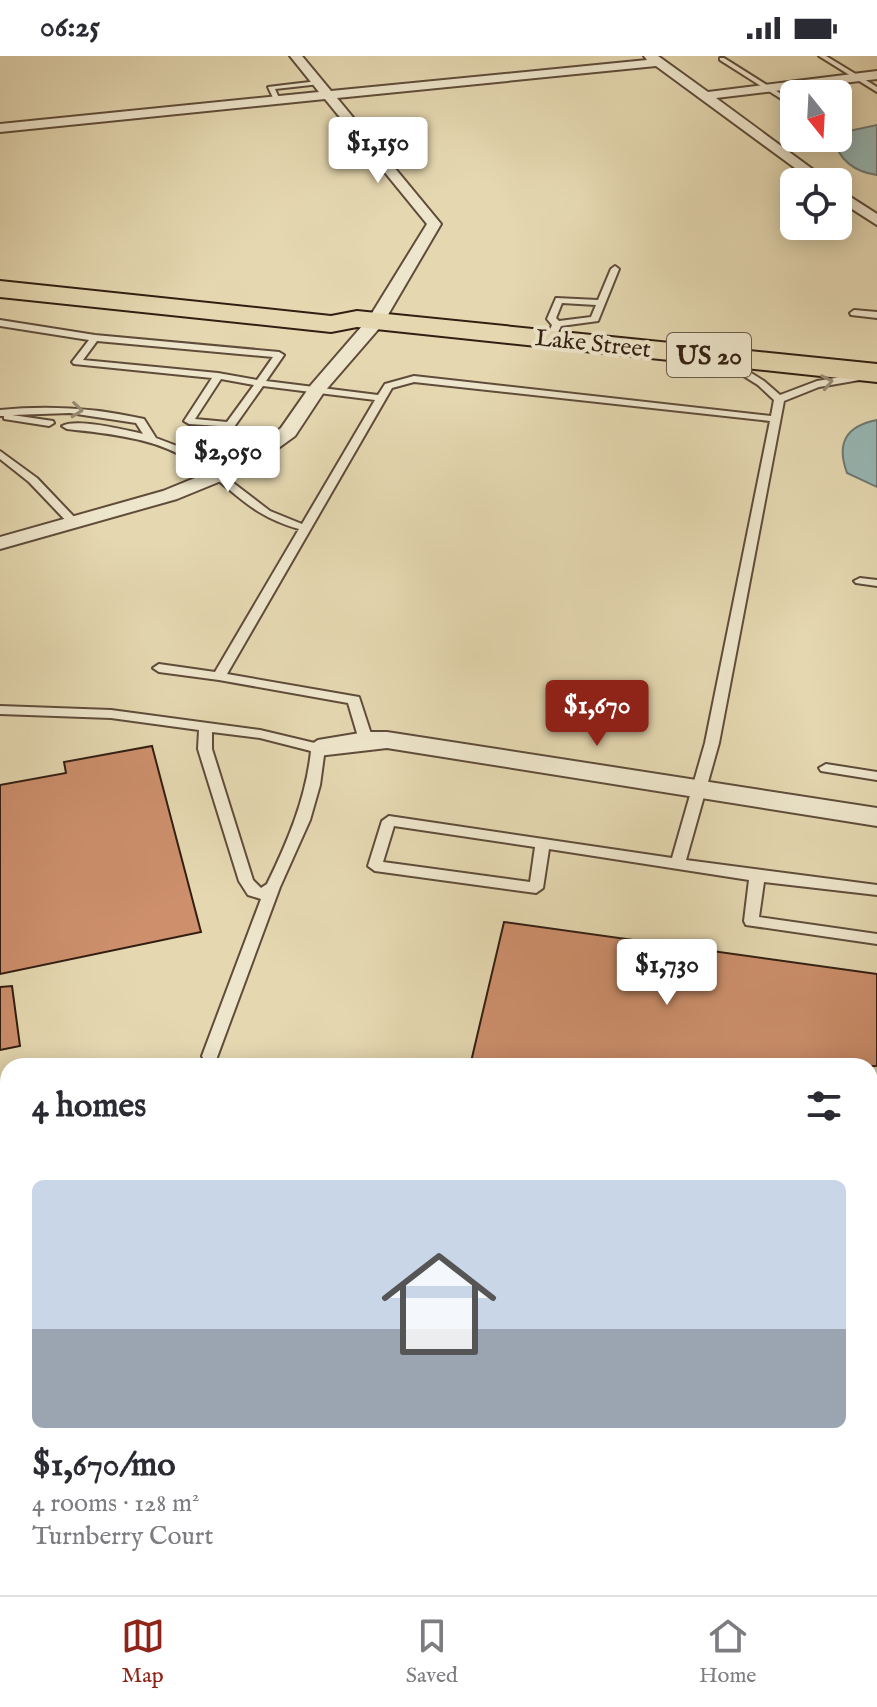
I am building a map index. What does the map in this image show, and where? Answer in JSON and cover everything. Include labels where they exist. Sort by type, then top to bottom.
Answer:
[{"type":"main road","name":"Lake Street","points":[[0,274],[346,309],[367,320]]},
{"type":"main road","name":"Lake Street","points":[[0,289],[331,324],[367,320],[554,331],[718,356],[877,373]]},
{"type":"street","points":[[0,543],[170,495],[241,466],[288,432],[434,229],[434,224],[296,56]]},
{"type":"street","points":[[0,128],[277,100],[323,89],[655,59],[804,168]]},
{"type":"street","points":[[706,96],[877,75]]},
{"type":"street","points":[[854,204],[877,202]]},
{"type":"street","points":[[854,204],[877,221]]},
{"type":"street","points":[[318,748],[366,740],[877,817]]},
{"type":"lane","points":[[822,56],[877,90]]},
{"type":"lane","points":[[722,59],[780,96]]},
{"type":"lane","points":[[601,303],[559,300],[551,319],[554,331],[595,319],[615,269]]},
{"type":"lane","points":[[854,313],[877,315]]},
{"type":"lane","points":[[0,323],[120,344],[180,350],[202,362],[218,376],[381,398]]},
{"type":"lane","points":[[95,338],[77,362],[164,368],[279,355],[230,425],[189,421],[218,376]]},
{"type":"lane","points":[[718,356],[761,383],[779,399]]},
{"type":"lane","points":[[779,399],[817,384],[877,373]]},
{"type":"lane","points":[[219,676],[388,386],[414,379],[775,419]]},
{"type":"lane","points":[[678,864],[712,743],[779,399]]},
{"type":"lane","points":[[0,414],[49,407],[86,410],[140,421],[153,440]]},
{"type":"lane","points":[[0,414],[49,423]]},
{"type":"lane","points":[[67,426],[131,432],[183,452],[262,514],[306,528]]},
{"type":"lane","points":[[0,454],[33,480],[74,523]]},
{"type":"lane","points":[[860,581],[877,583]]},
{"type":"lane","points":[[159,668],[354,700],[366,740]]},
{"type":"lane","points":[[0,710],[111,714],[260,734],[318,748],[316,781],[305,817],[273,887],[210,1056]]},
{"type":"lane","points":[[206,727],[205,749],[246,881],[253,891],[263,894],[273,887]]},
{"type":"lane","points":[[826,768],[877,776]]},
{"type":"lane","points":[[543,844],[536,888],[375,866],[389,821],[678,864],[757,876],[877,890]]},
{"type":"lane","points":[[757,876],[751,921],[877,939]]},
{"type":"water","points":[[877,125],[877,175],[849,164],[839,153],[852,152],[852,130]]},
{"type":"water","points":[[877,420],[877,487],[847,473],[843,445],[851,431]]},
{"type":"building","points":[[152,746],[201,932],[0,974],[0,785],[66,773],[64,762]]},
{"type":"building","points":[[504,922],[877,974],[877,1058],[472,1058]]},
{"type":"building","points":[[12,986],[20,1046],[0,1050],[0,987]]}]
